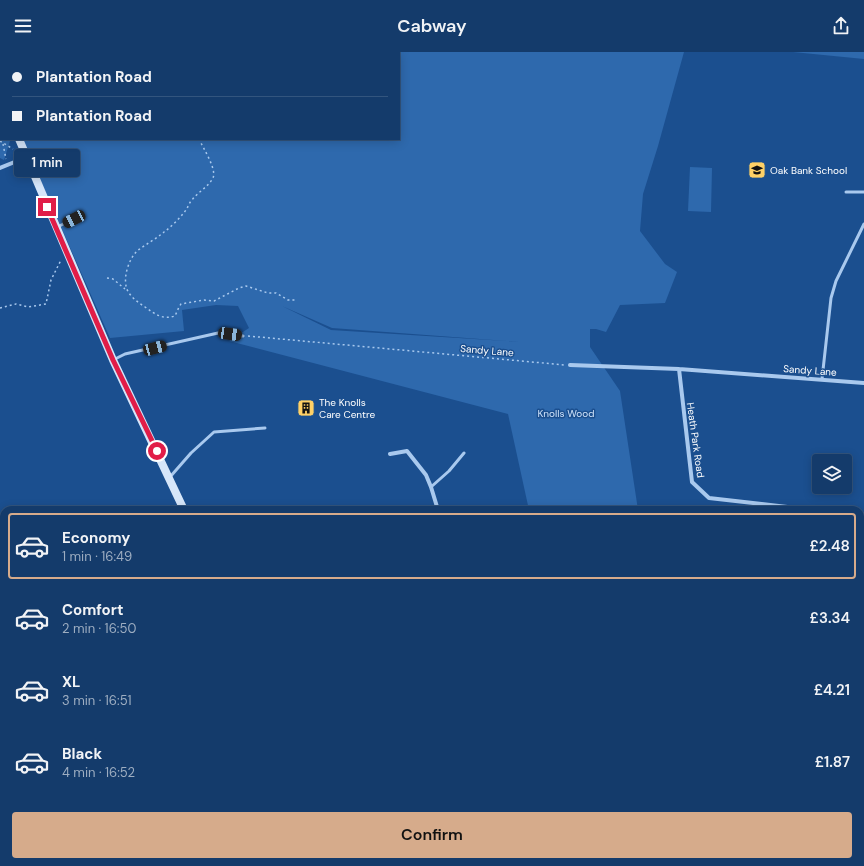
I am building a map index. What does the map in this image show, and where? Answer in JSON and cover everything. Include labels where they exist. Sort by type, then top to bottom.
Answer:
[{"type":"street","points":[[19,140],[113,360],[182,506]]},
{"type":"street","points":[[0,168],[27,157]]},
{"type":"street","name":"Sandy Lane","points":[[570,366],[679,368],[864,382]]},
{"type":"street","name":"Heath Park Road","points":[[679,368],[692,482],[709,498],[761,506]]},
{"type":"street","points":[[390,454],[407,451],[426,475],[437,506]]},
{"type":"lane","points":[[846,192],[864,192]]},
{"type":"lane","points":[[56,228],[74,219]]},
{"type":"lane","points":[[822,379],[831,298],[836,281],[864,224]]},
{"type":"lane","points":[[113,360],[125,354],[218,333],[243,336]]},
{"type":"lane","points":[[169,477],[191,452],[214,432],[265,428]]},
{"type":"lane","points":[[431,487],[449,471],[464,453]]},
{"type":"path","points":[[0,140],[3,144],[7,165]]},
{"type":"path","points":[[127,290],[126,275],[129,263],[136,252],[164,232],[179,218],[186,211],[192,200],[213,177],[214,170],[199,140]]},
{"type":"path","points":[[0,308],[16,304],[28,307],[46,304],[51,280],[63,256],[67,254]]},
{"type":"path","points":[[107,278],[113,280],[127,290],[135,300],[161,317],[168,318],[175,316],[181,304],[204,300],[214,301],[246,286],[264,292],[276,293],[288,300],[296,300]]},
{"type":"path","name":"Sandy Lane","points":[[243,336],[570,366]]},
{"type":"green space","name":"Knolls Wood","points":[[400,52],[684,52],[643,194],[640,231],[665,264],[677,272],[665,303],[620,305],[606,332],[590,329],[590,347],[620,391],[637,506],[528,506],[508,414],[229,341],[249,328],[238,306],[216,305],[182,310],[184,331],[110,338],[22,140],[400,140]],"holes":[[[282,306],[332,328],[520,342],[331,330]]]},
{"type":"green space","points":[[793,52],[864,52],[864,59]]},
{"type":"green space","points":[[0,140],[10,140],[4,160],[0,158]]},
{"type":"green space","points":[[690,167],[712,168],[711,212],[688,211]]},
{"type":"place","name":"Oak Bank School","points":[[757,170]]},
{"type":"place","name":"The Knolls Care Centre","points":[[306,408]]},
{"type":"route","points":[[47,207],[113,360],[157,451]]}]
